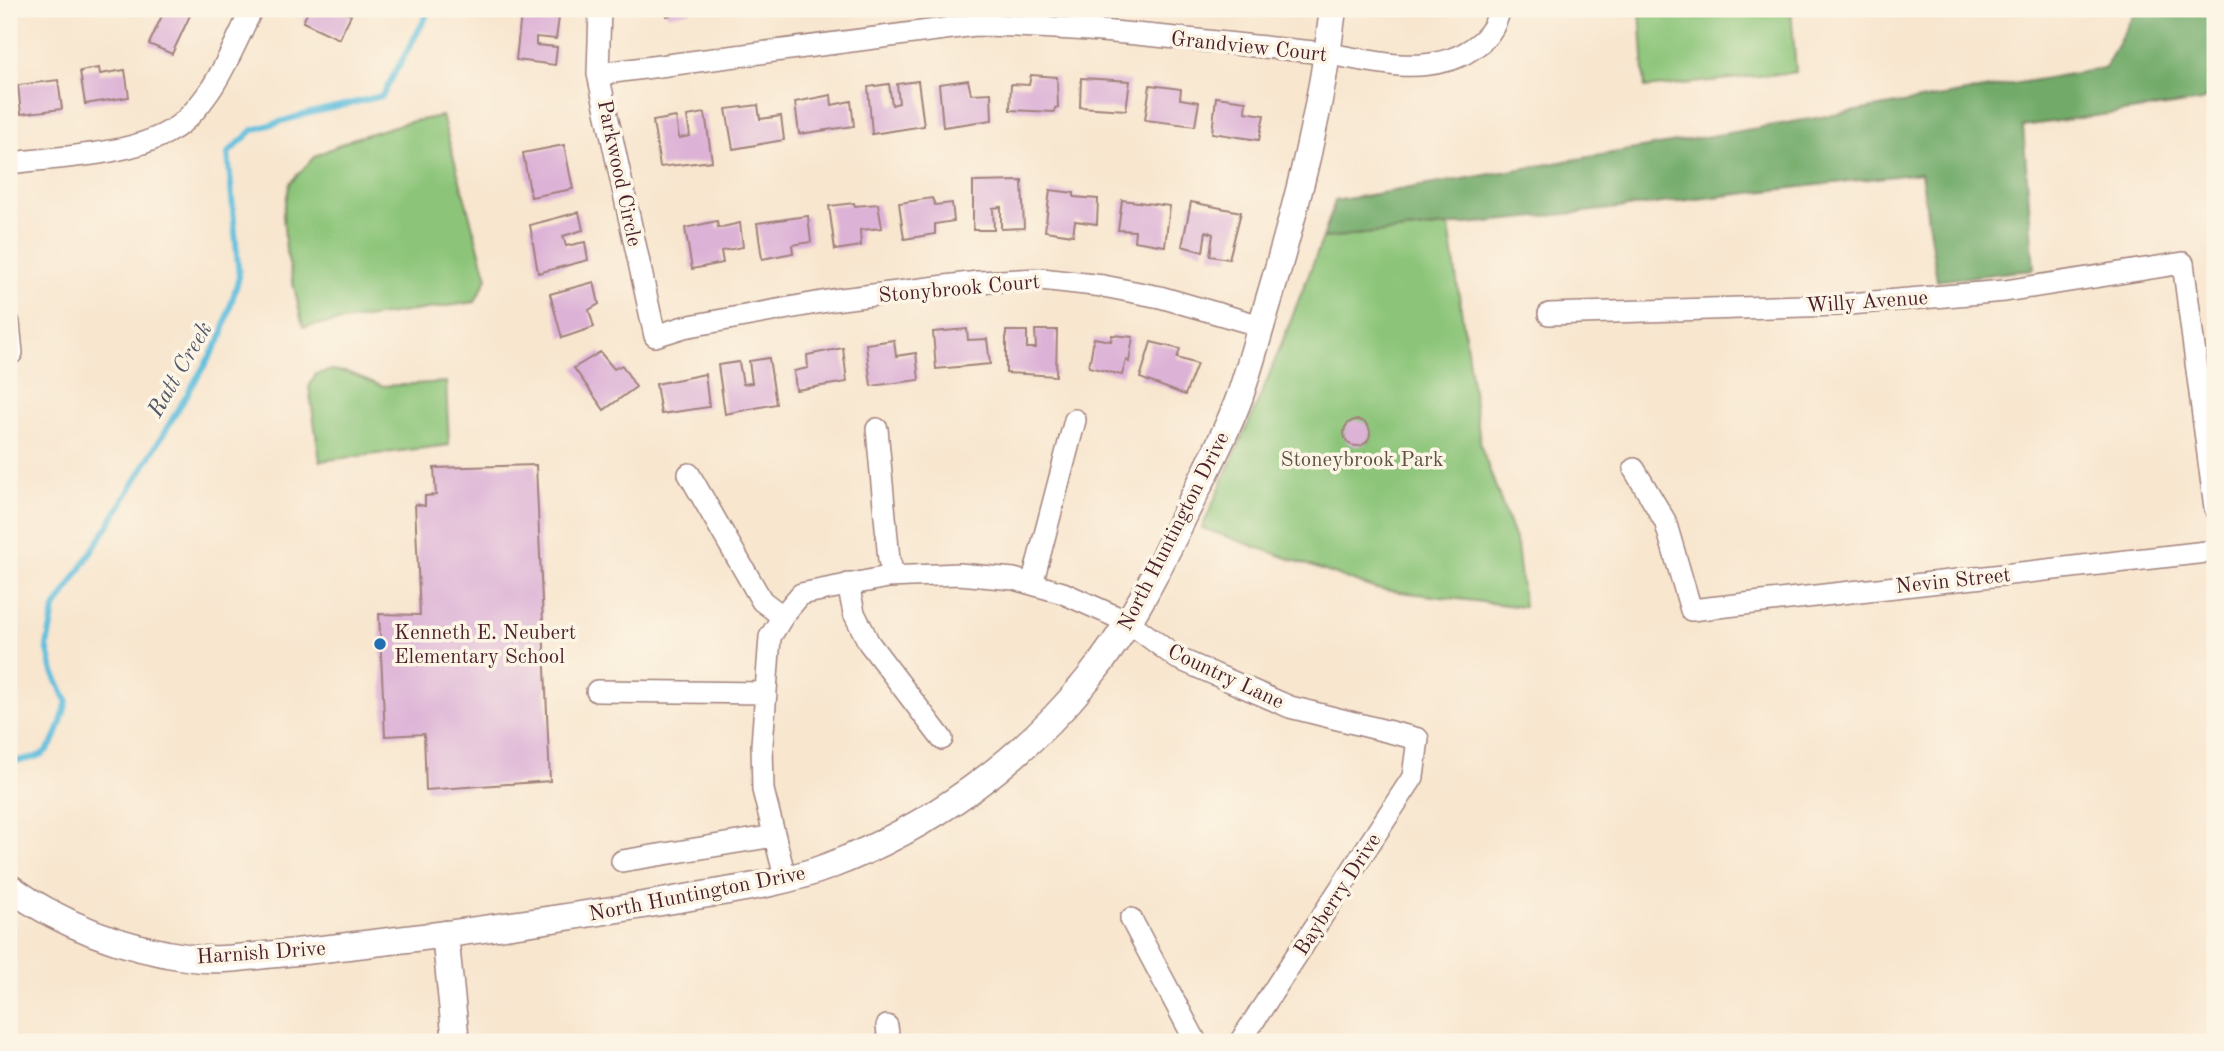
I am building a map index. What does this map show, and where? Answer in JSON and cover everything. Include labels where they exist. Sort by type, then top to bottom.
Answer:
[{"type":"street","points":[[9,163],[119,150],[145,143],[171,131],[189,117],[212,88],[252,9]]},
{"type":"street","name":"Parkwood Circle","points":[[600,9],[598,74],[655,336]]},
{"type":"street","name":"North Huntington Drive","points":[[445,934],[786,881],[831,865],[929,819],[1008,761],[1050,722],[1087,681],[1130,623],[1239,398],[1310,150],[1328,54],[1333,9]]},
{"type":"street","name":"Grandview Court","points":[[598,74],[975,25],[1039,26],[1328,54],[1419,66],[1448,61],[1469,51],[1492,29],[1500,9]]},
{"type":"street","name":"Willy Avenue","points":[[1549,314],[1837,305],[2005,291],[2183,263],[2215,508]]},
{"type":"street","name":"Stonybrook Court","points":[[655,336],[684,327],[833,300],[978,282],[1041,279],[1103,286],[1160,297],[1261,326]]},
{"type":"street","points":[[9,323],[12,353]]},
{"type":"street","points":[[1032,584],[1075,420]]},
{"type":"street","points":[[877,429],[890,560],[894,576]]},
{"type":"street","name":"Nevin Street","points":[[1634,469],[1665,521],[1691,610],[2215,551]]},
{"type":"street","points":[[688,474],[762,601],[782,616]]},
{"type":"street","name":"Country Lane","points":[[786,881],[764,790],[762,745],[770,637],[782,616],[801,594],[894,576],[958,574],[1014,579],[1063,593],[1130,623],[1177,658],[1290,707],[1418,739]]},
{"type":"street","points":[[848,584],[854,612],[869,643],[942,739]]},
{"type":"street","points":[[597,691],[765,693]]},
{"type":"street","name":"Bayberry Drive","points":[[1240,1042],[1413,776],[1418,739]]},
{"type":"street","points":[[622,861],[774,836]]},
{"type":"street","name":"Harnish Drive","points":[[9,887],[34,905],[72,926],[121,943],[196,959],[320,950],[445,934]]},
{"type":"street","points":[[1131,919],[1196,1042]]},
{"type":"street","points":[[445,934],[456,1042]]},
{"type":"green space","points":[[1640,9],[1791,9],[1796,72],[1645,88]]},
{"type":"green space","points":[[2133,9],[2215,9],[2215,91],[2202,101],[2023,126],[2034,269],[1937,281],[1921,173],[1567,214],[1323,238],[1335,201],[2105,68],[2136,10]]},
{"type":"green space","points":[[442,116],[487,278],[475,302],[303,327],[286,250],[283,214],[290,183],[315,156],[352,139],[404,123]]},
{"type":"green space","name":"Stoneybrook Park","points":[[1449,226],[1481,447],[1517,545],[1524,607],[1376,589],[1202,528],[1264,388],[1323,238]]},
{"type":"green space","points":[[332,370],[350,373],[382,386],[446,382],[449,445],[320,461],[309,387],[316,374]]},
{"type":"building","points":[[165,9],[193,9],[172,54],[149,44]]},
{"type":"building","points":[[309,9],[338,9],[351,15],[339,39],[303,22]]},
{"type":"building","points":[[666,9],[692,9],[692,11],[667,16]]},
{"type":"building","points":[[521,14],[559,18],[556,39],[536,37],[536,45],[557,47],[555,65],[516,60]]},
{"type":"building","points":[[99,68],[100,74],[125,70],[129,97],[85,104],[80,71]]},
{"type":"building","points":[[1031,75],[1057,77],[1058,107],[1054,112],[1010,110],[1011,84],[1029,85]]},
{"type":"building","points":[[1081,78],[1130,81],[1126,110],[1080,107]]},
{"type":"building","points":[[58,80],[62,109],[21,114],[18,85]]},
{"type":"building","points":[[968,80],[971,94],[991,93],[992,120],[943,127],[939,84]]},
{"type":"building","points":[[918,81],[924,126],[872,134],[868,87],[889,84],[892,105],[899,103],[897,84]]},
{"type":"building","points":[[1150,85],[1181,89],[1180,99],[1199,102],[1195,126],[1145,120]]},
{"type":"building","points":[[831,95],[832,105],[851,101],[854,126],[799,134],[795,102]]},
{"type":"building","points":[[1216,97],[1246,101],[1245,112],[1264,115],[1259,140],[1212,133]]},
{"type":"building","points":[[758,105],[760,119],[781,116],[784,140],[733,149],[726,109]]},
{"type":"building","points":[[705,113],[712,161],[660,167],[653,121],[676,117],[679,138],[690,136],[687,116]]},
{"type":"building","points":[[564,145],[573,189],[531,197],[523,153]]},
{"type":"building","points":[[1022,181],[1024,228],[1001,229],[1001,207],[993,208],[994,230],[973,230],[973,182]]},
{"type":"building","points":[[1050,190],[1074,193],[1074,197],[1098,199],[1097,224],[1075,221],[1073,235],[1045,231]]},
{"type":"building","points":[[932,198],[935,205],[952,203],[954,221],[935,224],[935,234],[904,239],[899,203]]},
{"type":"building","points":[[1122,200],[1170,206],[1165,246],[1134,241],[1135,231],[1118,230]]},
{"type":"building","points":[[1191,202],[1241,212],[1229,259],[1210,256],[1213,234],[1206,231],[1203,252],[1182,246]]},
{"type":"building","points":[[854,203],[855,206],[878,204],[882,228],[860,230],[861,246],[835,250],[829,206]]},
{"type":"building","points":[[579,212],[583,230],[563,236],[566,246],[585,242],[588,260],[538,273],[530,225]]},
{"type":"building","points":[[808,216],[811,242],[792,245],[793,253],[762,259],[757,223]]},
{"type":"building","points":[[717,221],[718,228],[740,223],[743,247],[721,251],[723,263],[692,269],[685,228]]},
{"type":"building","points":[[594,282],[599,304],[589,310],[594,327],[562,338],[550,294]]},
{"type":"building","points":[[967,329],[968,340],[987,339],[990,364],[936,369],[933,332]]},
{"type":"building","points":[[1035,330],[1057,330],[1056,376],[1006,373],[1006,331],[1027,331],[1027,348],[1036,348]]},
{"type":"building","points":[[1112,335],[1133,337],[1129,362],[1126,360],[1122,375],[1089,367],[1094,338],[1111,341]]},
{"type":"building","points":[[894,340],[896,356],[916,353],[919,380],[871,386],[866,344]]},
{"type":"building","points":[[1151,342],[1180,349],[1177,358],[1197,364],[1185,395],[1140,378]]},
{"type":"building","points":[[843,348],[847,382],[796,390],[794,371],[808,368],[807,355]]},
{"type":"building","points":[[600,352],[614,369],[622,365],[636,387],[604,410],[574,368]]},
{"type":"building","points":[[769,358],[776,404],[725,414],[718,365],[739,362],[743,384],[752,383],[749,361]]},
{"type":"building","points":[[705,374],[709,407],[661,414],[656,384]]},
{"type":"building","points":[[1357,420],[1366,424],[1370,433],[1366,442],[1357,446],[1348,442],[1344,433],[1348,424]]},
{"type":"building","points":[[536,465],[550,781],[426,790],[424,734],[385,736],[379,614],[420,615],[415,504],[425,506],[425,496],[436,495],[434,468]]},
{"type":"waterway","name":"Ratt Creek","points":[[9,762],[38,756],[44,753],[54,740],[67,701],[53,672],[47,646],[54,610],[221,338],[239,277],[228,153],[253,130],[382,96],[426,17],[426,9]]},
{"type":"place","name":"Kenneth E. Neubert Elementary School","points":[[380,644]]}]
